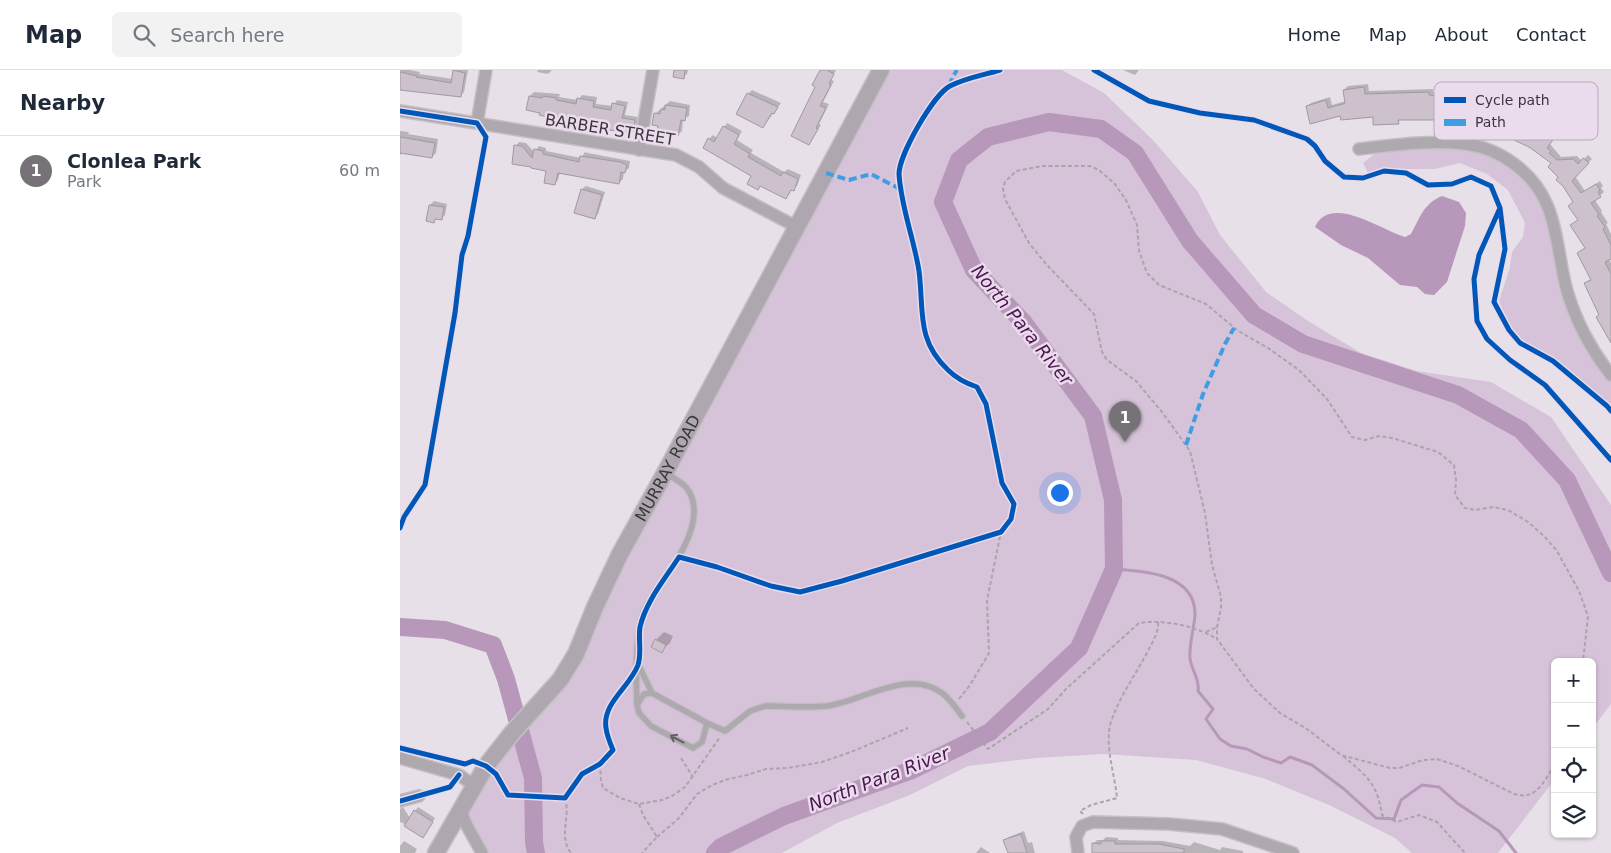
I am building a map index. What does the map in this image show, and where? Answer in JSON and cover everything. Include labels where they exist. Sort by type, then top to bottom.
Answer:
[{"type":"street","points":[[477,123],[486,70]]},
{"type":"street","points":[[639,150],[653,70]]},
{"type":"street","name":"MURRAY ROAD","points":[[436,853],[462,811],[486,766],[512,733],[560,680],[576,654],[620,554],[881,70]]},
{"type":"street","name":"BARBER STREET","points":[[400,111],[676,155],[688,160],[723,188],[797,227]]},
{"type":"street","points":[[1358,149],[1438,142],[1466,144],[1491,151],[1518,167],[1529,177],[1547,205],[1566,287],[1574,310],[1594,351],[1611,374]]},
{"type":"street","points":[[400,758],[459,775],[475,786]]},
{"type":"street","points":[[400,801],[419,796]]},
{"type":"street","points":[[462,811],[467,826],[482,853]]},
{"type":"street","points":[[1078,853],[1076,837],[1082,826],[1093,822],[1169,824],[1222,829],[1261,847],[1293,853]]},
{"type":"lane","points":[[665,473],[680,482],[688,491],[691,498],[693,517],[687,542],[644,612],[640,630],[637,705],[639,713],[652,726],[693,748],[702,742],[707,723]]},
{"type":"lane","points":[[638,664],[652,693],[725,731],[756,708],[765,706],[827,706],[899,684],[918,683],[940,692],[962,716]]},
{"type":"lane","points":[[637,705],[644,694],[652,693]]},
{"type":"path","points":[[1217,639],[1221,608],[1220,597],[1212,565],[1205,513],[1190,451],[1162,412],[1136,381],[1107,360],[1102,352],[1094,314],[1046,264],[1029,242],[1005,199],[1005,182],[1016,171],[1042,166],[1072,165],[1090,166],[1099,170],[1114,183],[1126,200],[1137,225],[1139,251],[1146,272],[1159,285],[1206,304],[1237,330],[1268,348],[1299,370],[1327,398],[1352,437],[1365,440],[1379,436],[1392,438],[1438,452],[1454,466],[1456,480],[1455,496],[1465,508],[1475,510],[1493,507],[1508,510],[1528,522],[1544,536],[1556,552],[1579,591],[1588,616],[1583,658]]},
{"type":"path","points":[[953,704],[970,686],[989,653],[987,600],[1001,532],[1006,526]]},
{"type":"path","points":[[992,535],[1001,532]]},
{"type":"path","points":[[962,716],[988,749],[1048,709],[1066,689],[1139,623],[1150,621],[1185,626],[1206,632],[1217,639],[1254,689],[1280,713],[1307,729],[1341,754],[1368,778],[1375,788],[1380,801],[1382,815],[1397,822],[1420,815],[1437,822],[1465,853]]},
{"type":"path","points":[[1093,822],[1080,811],[1091,805],[1117,798],[1109,734],[1112,720],[1152,642],[1158,628],[1158,622]]},
{"type":"path","points":[[1206,632],[1218,627]]},
{"type":"path","points":[[642,853],[679,818],[696,794],[712,785],[728,778],[766,769],[788,768],[822,762],[908,728]]},
{"type":"path","points":[[600,764],[603,788],[620,798],[639,804],[662,800],[685,787],[725,731]]},
{"type":"path","points":[[1341,754],[1390,768],[1399,768],[1423,760],[1437,759],[1458,766],[1514,794],[1525,796],[1542,786],[1551,771]]},
{"type":"path","points":[[681,758],[693,777]]},
{"type":"path","points":[[593,768],[605,759]]},
{"type":"path","points":[[563,797],[567,804],[564,833],[566,844],[571,853]]},
{"type":"path","points":[[639,804],[643,815],[657,837]]},
{"type":"shaded area","points":[[881,70],[1062,70],[1104,93],[1153,140],[1198,192],[1220,235],[1266,292],[1308,321],[1361,353],[1417,371],[1491,382],[1551,417],[1611,505],[1611,704],[1596,724],[1596,658],[1551,658],[1551,784],[1498,853],[1412,853],[1395,838],[1329,805],[1266,779],[1196,760],[1104,754],[1036,758],[968,766],[910,795],[837,823],[782,853],[484,853],[461,811],[560,680]]},
{"type":"shaded area","points":[[1453,148],[1473,150],[1493,157],[1508,166],[1522,178],[1534,193],[1550,231],[1558,277],[1594,360],[1611,382],[1611,408],[1562,365],[1520,342],[1509,327],[1499,301],[1510,267],[1512,252],[1523,237],[1525,223],[1508,190],[1487,174],[1460,163],[1435,169],[1381,169],[1368,173],[1363,163],[1377,152]]},
{"type":"shaded area","points":[[1442,196],[1459,202],[1466,213],[1465,226],[1447,282],[1434,295],[1425,294],[1417,287],[1400,285],[1368,258],[1341,245],[1315,227],[1322,217],[1332,213],[1344,214],[1371,222],[1405,237],[1411,234],[1426,207]]},
{"type":"building","points":[[453,70],[465,73],[461,97],[400,90],[400,72],[416,77],[451,83]]},
{"type":"building","points":[[674,70],[685,70],[684,79],[673,77]]},
{"type":"building","points":[[820,70],[827,70],[834,74],[829,84],[831,85],[820,106],[826,108],[809,145],[791,136],[815,87],[812,85]]},
{"type":"building","points":[[1364,87],[1365,94],[1429,92],[1429,95],[1434,96],[1434,120],[1398,120],[1399,124],[1373,125],[1373,117],[1341,120],[1340,116],[1310,124],[1306,106],[1326,100],[1328,108],[1343,104],[1345,103],[1343,90]]},
{"type":"building","points":[[747,93],[778,107],[763,128],[736,114]]},
{"type":"building","points":[[529,96],[556,98],[556,100],[576,104],[577,98],[594,101],[593,107],[611,110],[612,103],[625,106],[622,118],[635,120],[633,132],[607,130],[607,128],[539,115],[540,113],[526,110]]},
{"type":"building","points":[[665,105],[687,108],[685,121],[681,120],[678,136],[666,135],[666,131],[657,130],[658,126],[652,125],[654,113],[660,114],[661,109],[665,110]]},
{"type":"building","points":[[723,126],[739,135],[734,144],[750,154],[748,157],[781,176],[783,172],[798,179],[794,191],[791,190],[786,199],[760,186],[758,190],[747,184],[751,176],[703,148],[708,138],[714,142]]},
{"type":"building","points":[[400,137],[435,143],[432,158],[400,153]]},
{"type":"building","points":[[1514,140],[1553,140],[1547,148],[1551,151],[1549,153],[1557,160],[1573,159],[1578,164],[1583,158],[1589,163],[1572,181],[1581,193],[1596,184],[1600,190],[1598,192],[1601,197],[1591,203],[1605,227],[1603,229],[1611,245],[1611,259],[1605,262],[1611,274],[1611,343],[1596,317],[1599,315],[1584,283],[1591,280],[1577,253],[1585,248],[1570,225],[1578,220],[1568,206],[1573,202],[1563,186],[1556,180],[1558,177],[1548,167],[1551,163],[1529,147]]},
{"type":"building","points":[[514,145],[522,146],[532,158],[534,149],[543,151],[543,154],[579,162],[580,156],[620,162],[627,165],[625,173],[621,172],[619,184],[558,173],[555,185],[544,183],[546,171],[512,164]]},
{"type":"building","points":[[581,189],[602,195],[595,219],[574,213]]},
{"type":"building","points":[[429,205],[444,207],[442,220],[435,219],[434,223],[426,221]]},
{"type":"building","points":[[655,639],[666,645],[662,653],[651,647]]},
{"type":"building","points":[[414,810],[433,822],[423,838],[404,826]]},
{"type":"building","points":[[1021,834],[1027,853],[1008,853],[1003,840]]},
{"type":"building","points":[[1101,841],[1115,841],[1115,844],[1159,844],[1184,849],[1184,853],[1092,853],[1092,843],[1101,844]]},
{"type":"waterway","name":"North Para River","points":[[715,853],[721,847],[784,816],[912,770],[990,732],[1079,648],[1114,569],[1113,500],[1093,416],[1024,323],[974,270],[943,202],[959,160],[988,137],[1049,122],[1101,129],[1135,153],[1190,241],[1254,315],[1303,344],[1458,395],[1521,430],[1567,480],[1611,573]]},
{"type":"waterway","points":[[1114,569],[1140,571],[1166,577],[1178,583],[1187,591],[1193,601],[1195,615],[1190,658],[1198,682],[1198,691],[1213,709],[1206,719],[1220,739],[1231,746],[1247,749],[1281,763],[1290,757],[1312,765],[1344,789],[1376,818],[1394,819],[1401,800],[1422,785],[1439,787],[1457,803],[1499,831],[1516,853]]},
{"type":"waterway","name":"North Para River","points":[[400,627],[445,630],[493,645],[506,679],[533,778],[534,842],[536,853]]},
{"type":"marked path","points":[[950,86],[957,70]]},
{"type":"marked path","points":[[826,173],[849,180],[871,174],[902,190]]},
{"type":"marked path","points":[[1186,445],[1203,394],[1234,328]]},
{"type":"cycle path","points":[[400,748],[465,764],[473,761],[486,766],[496,774],[508,795],[565,798],[582,774],[600,764],[613,750],[606,728],[608,711],[638,665],[640,656],[639,636],[643,617],[656,590],[679,557],[717,567],[771,586],[800,592],[1001,532],[1011,519],[1014,504],[1002,483],[986,404],[977,387],[955,376],[938,359],[926,336],[923,324],[919,271],[902,199],[899,174],[900,165],[918,126],[943,92],[950,86],[962,81],[1000,70]]},
{"type":"cycle path","points":[[1094,70],[1149,101],[1200,113],[1254,120],[1307,139],[1315,146],[1325,161],[1344,177],[1363,178],[1384,171],[1406,173],[1428,185],[1452,184],[1471,177],[1491,186],[1500,208],[1505,249],[1494,302],[1509,330],[1520,343],[1553,361],[1611,411]]},
{"type":"cycle path","points":[[400,111],[477,123],[486,137],[468,236],[462,255],[455,313],[425,485],[404,517],[400,528]]},
{"type":"cycle path","points":[[1500,208],[1479,255],[1474,279],[1477,321],[1487,339],[1510,360],[1545,385],[1611,460]]},
{"type":"cycle path","points":[[400,801],[450,787],[459,775]]},
{"type":"place","name":"Clonlea Park","points":[[1125,442]]}]
